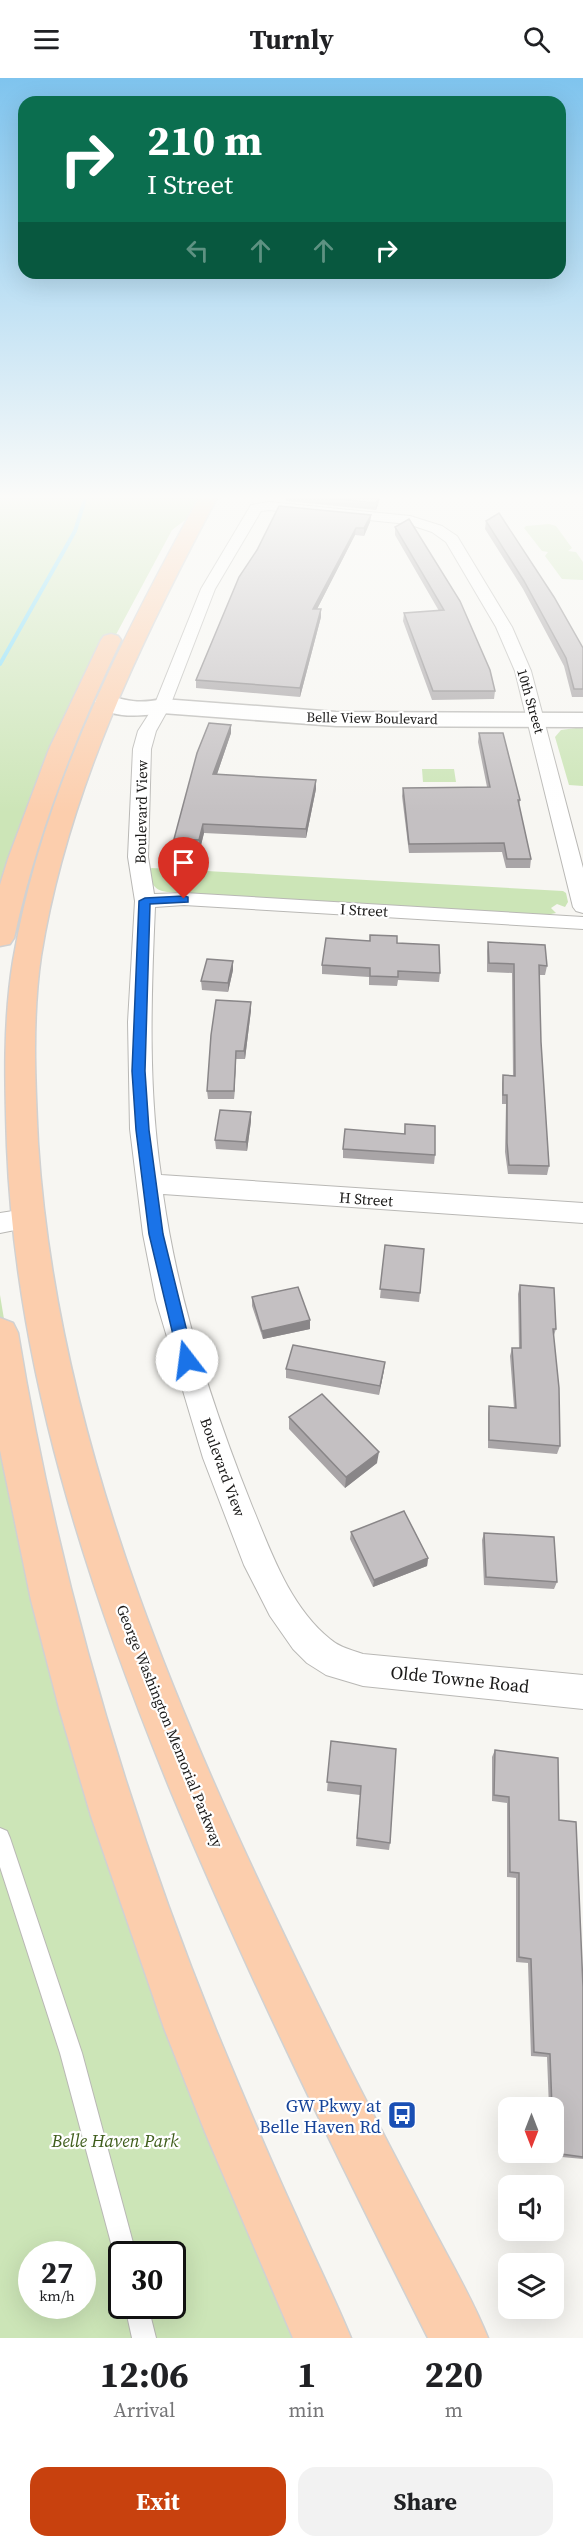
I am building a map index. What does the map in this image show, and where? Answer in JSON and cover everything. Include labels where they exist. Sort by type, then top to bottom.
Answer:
[{"type":"main road","name":"George Washington Memorial Parkway","points":[[153,601],[106,702],[76,777],[31,936],[20,1049],[21,1139],[13,1221],[98,1539],[147,1675],[243,1905],[363,2153],[459,2338]]},
{"type":"main road","points":[[0,938],[11,885],[30,825],[73,716],[118,626]]},
{"type":"main road","points":[[95,672],[96,695],[106,702]]},
{"type":"main road","points":[[73,716],[88,707],[106,702]]},
{"type":"main road","name":"Belle View Boulevard","points":[[106,702],[121,708],[146,709],[162,706],[336,719],[583,720]]},
{"type":"main road","points":[[0,1333],[25,1480],[49,1588],[129,1862],[193,2037],[275,2236],[322,2338]]},
{"type":"street","name":"Boulevard View","points":[[203,601],[162,706],[147,731],[142,750],[138,857],[145,901],[138,1071],[142,1130],[156,1234],[170,1300],[218,1458],[260,1565],[281,1605],[305,1638],[319,1652],[338,1663]]},
{"type":"street","name":"10th Street","points":[[489,601],[504,627],[523,671],[583,907]]},
{"type":"street","name":"I Street","points":[[145,901],[184,899],[583,924]]},
{"type":"street","name":"H Street","points":[[150,1184],[583,1213]]},
{"type":"street","name":"Olde Towne Road","points":[[338,1663],[363,1670],[583,1692]]},
{"type":"lane","points":[[0,1838],[71,2053],[122,2241]]},
{"type":"lane","points":[[139,2319],[144,2338]]},
{"type":"green space","points":[[0,601],[134,601],[81,700],[3,872],[0,887]]},
{"type":"green space","points":[[583,727],[583,786],[569,785],[555,737],[561,730]]},
{"type":"green space","points":[[422,769],[454,769],[456,782],[423,782]]},
{"type":"green space","points":[[149,869],[563,891],[566,893],[568,902],[565,907],[557,904],[551,908],[556,913],[546,915],[167,892],[153,885]]},
{"type":"green space","name":"Belle Haven Park","points":[[0,1295],[49,1589],[193,2037],[331,2338],[0,2338]]},
{"type":"building","points":[[229,601],[317,601],[313,609],[321,609],[300,688],[196,680]]},
{"type":"building","points":[[439,601],[460,601],[490,670],[495,691],[433,691],[404,613],[444,610]]},
{"type":"building","points":[[535,601],[557,601],[583,648],[583,689],[574,689],[566,658]]},
{"type":"building","points":[[209,723],[231,725],[213,774],[316,780],[306,829],[203,824],[199,840],[174,839],[197,753]]},
{"type":"building","points":[[479,733],[503,733],[520,800],[518,800],[531,859],[507,859],[504,843],[409,844],[403,788],[490,787]]},
{"type":"building","points":[[370,935],[397,936],[397,943],[439,945],[440,973],[398,971],[398,977],[370,976],[370,968],[322,965],[326,938],[370,941]]},
{"type":"building","points":[[488,942],[545,945],[547,966],[539,965],[541,1042],[549,1166],[509,1165],[507,1095],[503,1095],[503,1075],[515,1076],[514,964],[489,963]]},
{"type":"building","points":[[207,959],[233,961],[228,983],[201,981]]},
{"type":"building","points":[[216,1000],[251,1002],[244,1051],[236,1051],[234,1091],[207,1091]]},
{"type":"building","points":[[220,1110],[251,1112],[246,1142],[215,1140]]},
{"type":"building","points":[[405,1124],[435,1126],[435,1155],[343,1149],[345,1129],[405,1134]]},
{"type":"building","points":[[385,1245],[424,1249],[420,1293],[380,1289]]},
{"type":"building","points":[[520,1285],[554,1288],[556,1329],[553,1329],[559,1388],[560,1446],[489,1440],[489,1406],[516,1408],[512,1348],[521,1348]]},
{"type":"building","points":[[298,1287],[310,1320],[262,1331],[252,1297]]},
{"type":"building","points":[[293,1345],[385,1362],[380,1386],[286,1369]]},
{"type":"building","points":[[322,1394],[379,1452],[346,1477],[289,1417]]},
{"type":"building","points":[[404,1511],[428,1558],[374,1580],[351,1532]]},
{"type":"building","points":[[484,1533],[554,1537],[557,1582],[486,1577]]},
{"type":"building","points":[[331,1741],[396,1749],[390,1843],[357,1838],[361,1786],[327,1782]]},
{"type":"building","points":[[495,1750],[558,1758],[559,1820],[576,1822],[583,1987],[583,2157],[564,2154],[564,2097],[552,2097],[550,2054],[534,2052],[531,1959],[519,1957],[519,1873],[510,1872],[509,1797],[494,1795]]},
{"type":"waterway","points":[[0,664],[35,601]]},
{"type":"place","name":"GW Pkwy at Belle Haven Rd","points":[[402,2115]]},
{"type":"route","points":[[184,899],[145,901],[138,1071],[142,1130],[156,1234],[170,1300],[187,1360]]}]
